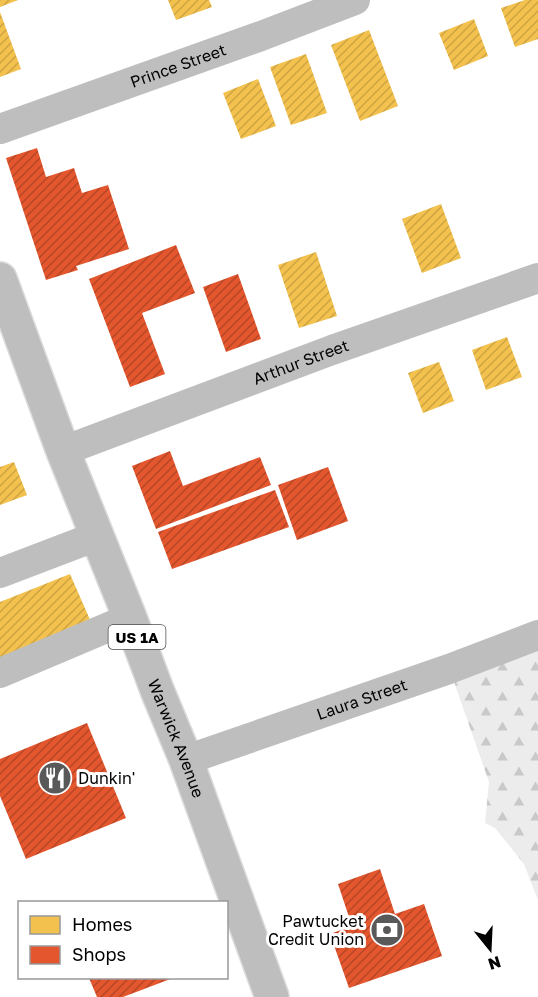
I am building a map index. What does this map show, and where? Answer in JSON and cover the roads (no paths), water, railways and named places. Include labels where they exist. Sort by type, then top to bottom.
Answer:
[{"type":"main road","name":"Warwick Avenue","points":[[0,279],[63,451],[186,760],[272,997]]},
{"type":"street","name":"Prince Street","points":[[0,129],[355,0]]},
{"type":"street","name":"Arthur Street","points":[[63,451],[332,350],[538,278]]},
{"type":"street","points":[[0,573],[97,536]]},
{"type":"street","points":[[0,673],[130,618]]},
{"type":"street","name":"Laura Street","points":[[186,760],[449,669],[538,635]]},
{"type":"place","name":"Dunkin'","points":[[55,778]]},
{"type":"place","name":"Pawtucket Credit Union","points":[[387,930]]}]
